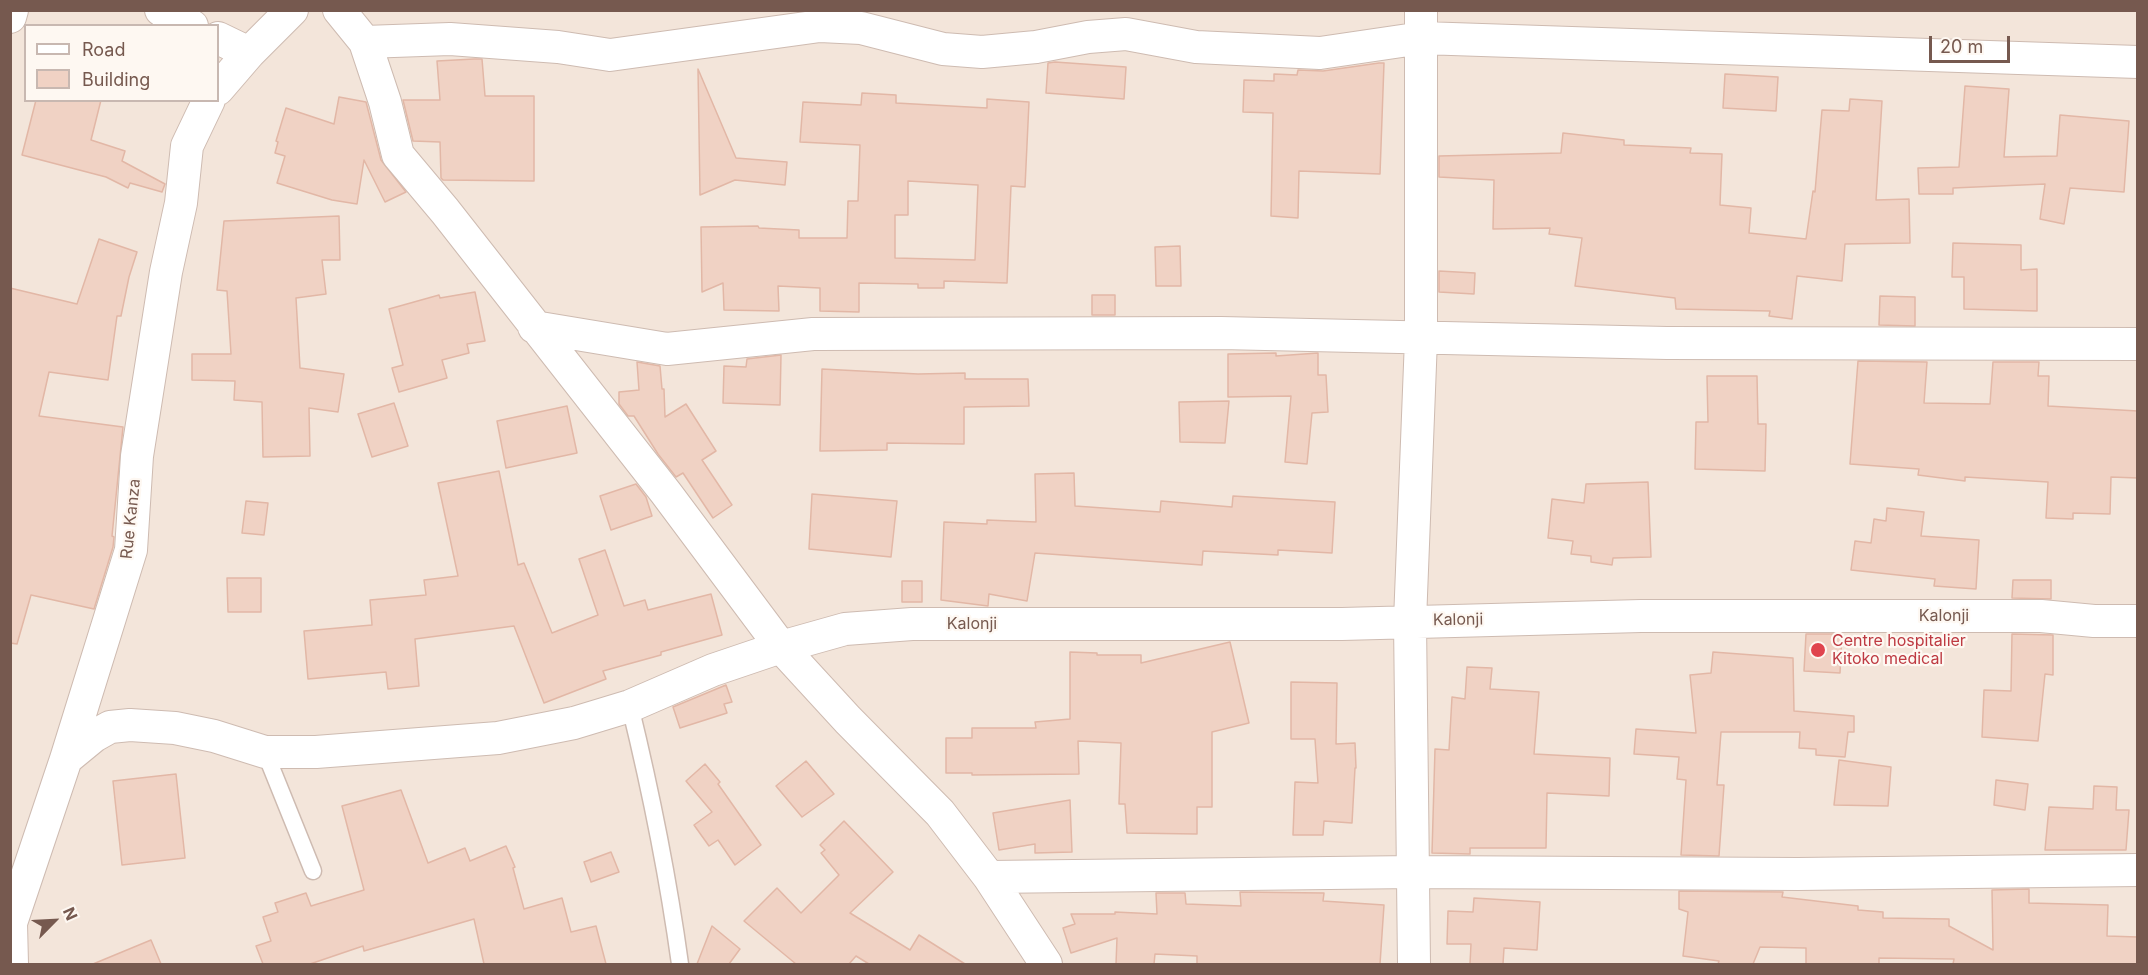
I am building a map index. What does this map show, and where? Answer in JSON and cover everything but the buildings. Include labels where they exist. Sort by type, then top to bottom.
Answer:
[{"type":"street","points":[[10,17],[12,10]]},
{"type":"street","points":[[161,10],[188,24]]},
{"type":"street","points":[[219,88],[249,53],[292,10]]},
{"type":"street","points":[[339,10],[364,42],[385,102],[398,155],[445,211],[666,493],[781,646],[848,720],[940,813],[989,877],[1046,964]]},
{"type":"street","points":[[364,42],[450,39],[558,47],[610,55],[820,26],[861,28],[943,49],[982,52],[1126,34],[1196,47],[1320,53],[1421,24],[2138,62]]},
{"type":"street","points":[[1414,964],[1410,621],[1421,339],[1421,24]]},
{"type":"street","points":[[219,38],[249,53]]},
{"type":"street","name":"Rue Kanza","points":[[12,964],[11,922],[66,759],[131,550],[137,456],[166,272],[181,203],[187,146],[208,102]]},
{"type":"street","points":[[534,327],[667,349],[813,334],[1221,333],[1667,343],[2138,344]]},
{"type":"street","name":"Kalonji","points":[[66,759],[94,736],[110,727],[130,725],[175,728],[214,736],[266,752],[316,752],[498,738],[574,723],[630,706],[713,670],[781,646],[846,629],[912,624],[1342,624],[1641,616],[2041,616],[2094,621],[2138,621]]},
{"type":"street","points":[[989,877],[1414,872],[1798,874],[2138,870]]},
{"type":"lane","points":[[630,706],[651,792],[668,881],[680,964]]},
{"type":"lane","points":[[266,752],[313,871]]},
{"type":"shaded area","points":[[11,11],[2137,11],[2137,964],[11,964]]},
{"type":"place","name":"Centre hospitalier Kitoko medical","points":[[1818,650]]}]
